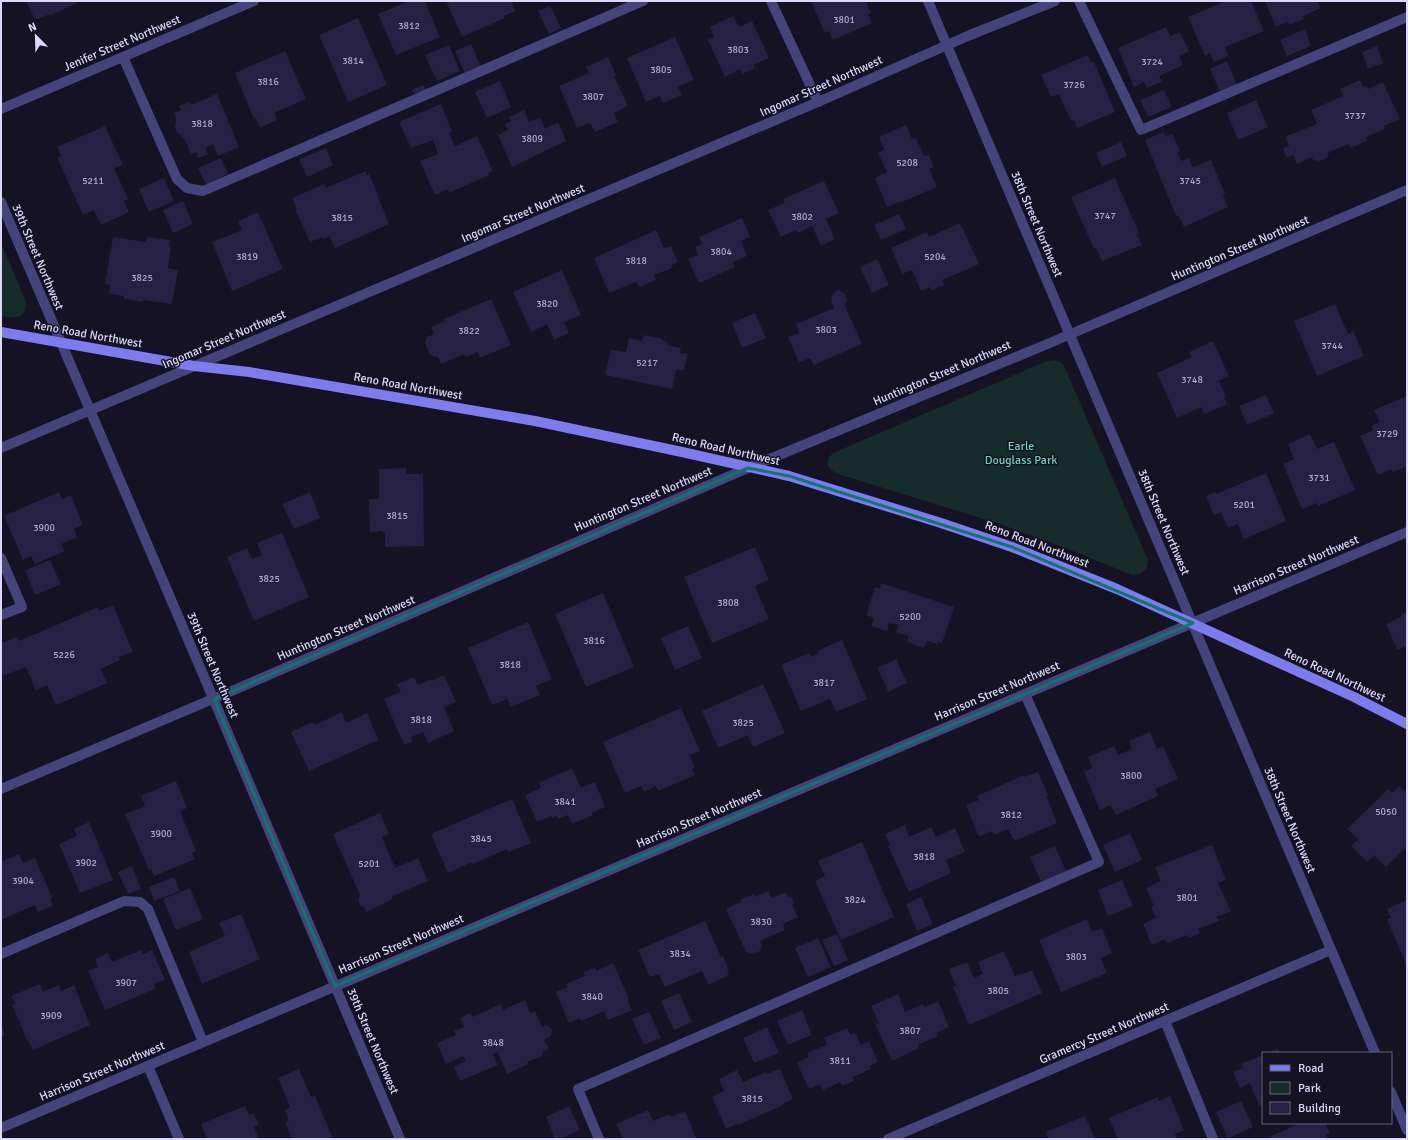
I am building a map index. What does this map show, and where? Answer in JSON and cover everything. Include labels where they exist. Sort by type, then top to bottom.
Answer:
[{"type":"main road","name":"Reno Road Northwest","points":[[1,332],[194,366],[249,372],[535,421],[789,476],[941,523],[1005,545],[1117,589],[1354,697],[1407,724]]},
{"type":"street","name":"Jenifer Street Northwest","points":[[1,109],[254,1]]},
{"type":"street","points":[[123,57],[177,179],[187,188],[203,191],[643,1]]},
{"type":"street","points":[[771,1],[818,102]]},
{"type":"street","name":"38th Street Northwest","points":[[928,1],[1374,1052]]},
{"type":"street","name":"Ingomar Street Northwest","points":[[1,448],[818,102],[947,45],[1055,1]]},
{"type":"street","points":[[1079,1],[1141,130],[1407,17]]},
{"type":"street","name":"Huntington Street Northwest","points":[[1,789],[214,699],[748,468],[1069,334],[1407,190]]},
{"type":"street","name":"39th Street Northwest","points":[[1,202],[214,699],[400,1139]]},
{"type":"street","name":"Harrison Street Northwest","points":[[1,1128],[1407,532]]},
{"type":"street","points":[[1,558],[22,607],[1,615]]},
{"type":"street","points":[[599,1139],[578,1089],[1099,862],[1025,694]]},
{"type":"street","points":[[1,954],[124,901],[140,902],[148,909],[203,1042]]},
{"type":"street","name":"Gramercy Street Northwest","points":[[888,1139],[1331,950]]},
{"type":"street","points":[[1165,1021],[1213,1139]]},
{"type":"street","points":[[148,1066],[180,1139]]},
{"type":"street","points":[[1392,1094],[1407,1130]]},
{"type":"highlighted area","points":[[748,468],[789,476],[1012,547],[1193,623],[335,986],[214,699]]},
{"type":"green space","points":[[1,243],[26,302],[26,308],[22,315],[15,317],[1,316]]},
{"type":"green space","name":"Earle Douglass Park","points":[[1056,360],[1062,363],[1065,368],[1148,560],[1147,568],[1140,574],[1132,575],[1000,524],[835,473],[828,466],[828,458],[833,453],[1047,361]]},
{"type":"building","points":[[26,1],[75,1],[77,3],[51,15],[50,14],[35,20]]},
{"type":"building","points":[[409,1],[425,1],[440,37],[396,55],[378,14]]},
{"type":"building","points":[[446,1],[511,1],[515,11],[504,16],[505,18],[462,37]]},
{"type":"building","points":[[811,1],[866,1],[871,13],[868,14],[872,23],[833,40],[829,31],[825,33]]},
{"type":"building","points":[[1226,1],[1251,1],[1264,31],[1225,47],[1228,56],[1214,62],[1210,53],[1205,56],[1188,17]]},
{"type":"building","points":[[1265,1],[1317,1],[1321,8],[1303,16],[1304,19],[1289,25],[1288,21],[1276,27]]},
{"type":"building","points":[[550,6],[561,28],[549,34],[538,11]]},
{"type":"building","points":[[733,16],[739,27],[752,21],[769,58],[753,65],[755,68],[742,74],[740,69],[725,77],[708,40],[714,38],[710,27]]},
{"type":"building","points":[[358,18],[387,85],[348,102],[319,35]]},
{"type":"building","points":[[1166,27],[1170,36],[1180,32],[1189,51],[1179,56],[1183,65],[1159,76],[1162,82],[1147,88],[1144,82],[1134,87],[1118,48]]},
{"type":"building","points":[[1305,29],[1311,46],[1287,56],[1280,40]]},
{"type":"building","points":[[675,37],[694,80],[678,87],[682,95],[663,103],[660,96],[646,102],[627,58]]},
{"type":"building","points":[[471,44],[481,67],[465,74],[455,51]]},
{"type":"building","points":[[449,45],[460,71],[437,81],[425,55]]},
{"type":"building","points":[[1377,46],[1383,63],[1368,69],[1362,52]]},
{"type":"building","points":[[285,51],[306,99],[274,113],[277,120],[260,128],[256,118],[254,119],[235,73]]},
{"type":"building","points":[[1088,55],[1091,63],[1094,62],[1115,112],[1077,128],[1074,120],[1071,121],[1059,94],[1051,97],[1041,75]]},
{"type":"building","points":[[608,57],[616,75],[614,76],[628,106],[614,113],[618,122],[595,132],[590,123],[577,128],[559,86],[589,73],[586,67]]},
{"type":"building","points":[[1227,61],[1237,85],[1220,92],[1210,69]]},
{"type":"building","points":[[1360,80],[1363,87],[1366,86],[1368,89],[1383,82],[1400,119],[1384,126],[1385,129],[1366,137],[1367,141],[1351,148],[1349,144],[1329,152],[1327,158],[1318,162],[1313,160],[1312,157],[1297,164],[1293,155],[1287,158],[1283,148],[1289,146],[1285,137],[1317,124],[1311,110],[1343,96],[1340,89]]},
{"type":"building","points":[[500,81],[511,107],[487,118],[475,92]]},
{"type":"building","points":[[423,85],[426,90],[414,94],[412,90]]},
{"type":"building","points":[[1164,90],[1172,107],[1148,117],[1140,100]]},
{"type":"building","points":[[217,94],[239,147],[218,156],[213,144],[205,148],[208,154],[198,158],[196,152],[191,154],[185,140],[177,132],[174,113],[181,110],[179,106],[190,102],[191,105]]},
{"type":"building","points":[[1256,100],[1268,127],[1238,140],[1227,113]]},
{"type":"building","points":[[441,104],[452,132],[449,133],[455,146],[477,136],[493,171],[488,173],[489,175],[449,193],[448,189],[435,195],[420,161],[438,154],[433,140],[411,148],[399,122]]},
{"type":"building","points":[[524,110],[529,122],[540,118],[545,129],[558,122],[566,141],[512,167],[498,135],[508,130],[505,124],[511,121],[509,117]]},
{"type":"building","points":[[906,125],[912,139],[916,138],[924,156],[929,155],[934,167],[929,169],[937,187],[887,207],[875,178],[887,172],[878,153],[884,150],[879,137]]},
{"type":"building","points":[[105,126],[123,165],[114,168],[128,199],[124,201],[129,212],[101,225],[94,210],[83,215],[57,157],[61,156],[57,147]]},
{"type":"building","points":[[1163,132],[1166,137],[1172,134],[1180,151],[1177,152],[1181,161],[1189,158],[1193,167],[1211,160],[1225,194],[1223,195],[1228,207],[1184,227],[1178,215],[1176,216],[1145,140]]},
{"type":"building","points":[[1121,142],[1127,156],[1102,167],[1096,153]]},
{"type":"building","points":[[326,148],[333,165],[307,177],[299,159]]},
{"type":"building","points":[[221,158],[228,174],[206,185],[198,168]]},
{"type":"building","points":[[366,171],[367,175],[369,174],[379,197],[389,224],[335,248],[330,236],[323,239],[322,237],[310,242],[295,209],[297,209],[292,198],[324,184],[326,188]]},
{"type":"building","points":[[164,178],[174,201],[149,212],[139,189]]},
{"type":"building","points":[[1115,178],[1139,233],[1137,234],[1142,245],[1102,261],[1096,248],[1094,249],[1071,197]]},
{"type":"building","points":[[824,181],[839,213],[826,219],[835,239],[821,246],[812,226],[798,233],[796,230],[781,237],[768,210],[785,203],[783,199]]},
{"type":"building","points":[[183,201],[193,224],[173,233],[163,210]]},
{"type":"building","points":[[258,212],[283,269],[232,291],[212,242],[242,230],[238,221]]},
{"type":"building","points":[[899,214],[906,229],[881,240],[874,225]]},
{"type":"building","points":[[742,218],[750,237],[741,241],[747,256],[733,262],[735,267],[699,283],[688,259],[698,255],[695,247],[702,244],[699,237]]},
{"type":"building","points":[[960,223],[979,264],[942,280],[944,285],[932,290],[930,287],[921,291],[912,270],[902,274],[891,248],[927,232],[929,237]]},
{"type":"building","points":[[656,230],[664,248],[671,246],[678,262],[671,266],[672,268],[654,275],[656,280],[639,287],[636,282],[609,293],[594,258]]},
{"type":"building","points":[[113,237],[146,242],[147,237],[170,240],[169,247],[171,247],[168,268],[178,270],[172,304],[143,300],[142,302],[124,299],[124,296],[109,294],[110,285],[105,284]]},
{"type":"building","points":[[877,259],[889,285],[872,293],[860,267]]},
{"type":"building","points":[[562,270],[581,315],[564,322],[569,333],[554,340],[547,324],[531,332],[513,292]]},
{"type":"building","points":[[839,290],[845,294],[847,300],[845,306],[862,344],[814,365],[810,358],[799,362],[788,337],[799,333],[796,324],[834,308],[831,302],[833,293]]},
{"type":"building","points":[[491,299],[511,345],[480,358],[478,352],[466,357],[464,354],[441,364],[438,357],[430,355],[425,343],[427,337],[434,334],[431,327],[445,321],[444,319]]},
{"type":"building","points":[[1335,304],[1348,334],[1353,331],[1364,356],[1317,376],[1294,321]]},
{"type":"building","points":[[755,313],[766,338],[742,348],[732,323]]},
{"type":"building","points":[[644,335],[662,339],[668,342],[667,345],[681,348],[680,353],[688,354],[684,370],[676,370],[672,389],[605,375],[611,350],[626,352],[629,338],[642,341]]},
{"type":"building","points":[[1213,341],[1229,376],[1219,381],[1226,397],[1224,397],[1227,404],[1204,414],[1201,407],[1177,418],[1157,373],[1192,357],[1189,352]]},
{"type":"building","points":[[1266,395],[1274,413],[1247,425],[1239,406]]},
{"type":"building","points":[[1407,396],[1407,466],[1393,472],[1391,469],[1378,475],[1360,436],[1373,430],[1372,426],[1380,422],[1374,410]]},
{"type":"building","points":[[1310,434],[1317,449],[1334,442],[1355,490],[1318,506],[1317,503],[1302,509],[1283,464],[1294,459],[1288,444]]},
{"type":"building","points":[[406,468],[406,474],[423,474],[424,546],[385,547],[385,533],[383,533],[383,531],[370,532],[369,499],[379,499],[379,469]]},
{"type":"building","points":[[1266,473],[1286,521],[1244,539],[1238,524],[1228,528],[1221,512],[1214,515],[1206,496],[1215,492],[1216,494]]},
{"type":"building","points":[[59,492],[62,499],[71,495],[83,525],[74,529],[77,537],[61,544],[65,551],[35,564],[31,556],[23,560],[4,516]]},
{"type":"building","points":[[310,492],[320,518],[294,529],[282,504]]},
{"type":"building","points":[[282,533],[309,597],[254,621],[227,557],[247,548],[252,559],[262,555],[257,543]]},
{"type":"building","points":[[755,547],[769,580],[755,586],[769,619],[712,643],[684,577]]},
{"type":"building","points":[[50,560],[61,584],[35,595],[25,570]]},
{"type":"building","points":[[881,583],[954,607],[942,643],[939,642],[938,644],[927,641],[924,648],[907,642],[909,636],[896,632],[898,625],[889,623],[887,631],[871,626],[874,618],[866,615],[875,587],[880,589]]},
{"type":"building","points":[[603,593],[634,667],[586,687],[555,614]]},
{"type":"building","points":[[113,605],[133,652],[119,657],[120,660],[101,669],[107,683],[56,705],[47,685],[36,690],[26,667],[3,676],[1,671],[1,643],[17,637],[19,641],[98,607],[99,611]]},
{"type":"building","points":[[1407,612],[1407,646],[1397,650],[1386,624],[1401,617],[1401,615]]},
{"type":"building","points":[[528,622],[552,679],[536,686],[540,695],[511,707],[507,699],[492,705],[468,648]]},
{"type":"building","points":[[688,626],[702,658],[675,670],[661,638]]},
{"type":"building","points":[[842,640],[867,699],[836,712],[830,699],[801,711],[781,665],[809,653],[811,657],[819,653],[817,651]]},
{"type":"building","points":[[896,659],[907,683],[888,692],[878,668]]},
{"type":"building","points":[[444,675],[456,702],[444,707],[454,731],[428,743],[423,732],[411,737],[413,741],[404,745],[384,699],[401,692],[397,684],[414,677],[418,685],[431,679],[432,681]]},
{"type":"building","points":[[763,684],[785,733],[753,747],[748,735],[718,748],[702,711]]},
{"type":"building","points":[[681,708],[700,751],[690,755],[695,768],[692,769],[695,775],[658,791],[656,786],[644,792],[641,786],[625,793],[603,742]]},
{"type":"building","points":[[342,712],[346,723],[367,713],[378,740],[309,771],[291,732],[313,722],[315,725]]},
{"type":"building","points":[[1150,732],[1157,749],[1163,746],[1178,779],[1155,789],[1158,796],[1116,815],[1110,805],[1100,810],[1084,772],[1092,768],[1088,757],[1114,746],[1118,755],[1132,749],[1129,741]]},
{"type":"building","points":[[572,768],[581,788],[595,782],[605,807],[592,813],[593,815],[572,824],[568,815],[558,819],[557,816],[552,818],[552,816],[537,822],[525,795],[541,788],[539,783]]},
{"type":"building","points":[[1038,772],[1048,795],[1047,797],[1057,823],[1017,840],[1013,839],[1008,829],[994,835],[992,831],[979,837],[966,805],[979,800],[977,796],[1024,775],[1024,777]]},
{"type":"building","points":[[176,781],[187,808],[180,811],[196,851],[192,853],[195,859],[154,876],[151,869],[149,870],[125,814],[145,806],[141,796]]},
{"type":"building","points":[[1399,786],[1407,793],[1407,846],[1386,867],[1374,855],[1367,862],[1351,846],[1358,839],[1347,829],[1388,789],[1392,793]]},
{"type":"building","points":[[512,799],[531,843],[508,852],[507,849],[448,873],[431,834]]},
{"type":"building","points":[[380,813],[389,834],[382,837],[395,868],[418,858],[428,881],[393,896],[391,900],[366,912],[364,907],[360,906],[358,900],[360,895],[333,834]]},
{"type":"building","points":[[89,822],[113,880],[80,893],[59,844],[77,836],[74,829]]},
{"type":"building","points":[[905,825],[909,837],[931,827],[936,837],[955,828],[965,852],[946,860],[951,873],[909,892],[888,846],[890,845],[885,834]]},
{"type":"building","points":[[1130,833],[1142,860],[1115,872],[1103,845]]},
{"type":"building","points":[[862,842],[894,917],[841,940],[815,881],[825,876],[818,861]]},
{"type":"building","points":[[1212,845],[1226,880],[1218,883],[1231,911],[1217,917],[1219,921],[1198,929],[1200,933],[1189,938],[1187,935],[1167,943],[1165,939],[1152,945],[1143,924],[1156,918],[1151,907],[1154,906],[1146,888],[1161,881],[1155,867]]},
{"type":"building","points":[[1055,846],[1066,871],[1041,882],[1030,857]]},
{"type":"building","points":[[19,854],[23,863],[35,858],[52,897],[50,898],[53,906],[38,912],[35,905],[1,920],[1,862]]},
{"type":"building","points":[[132,866],[141,889],[128,894],[118,872]]},
{"type":"building","points":[[174,877],[180,891],[154,901],[149,887]]},
{"type":"building","points":[[1122,880],[1133,906],[1108,916],[1098,890]]},
{"type":"building","points":[[190,888],[203,919],[176,930],[163,899]]},
{"type":"building","points":[[768,891],[772,898],[786,892],[788,897],[791,896],[794,904],[792,905],[798,917],[783,924],[785,930],[760,941],[762,945],[759,952],[753,954],[746,952],[726,909],[741,902],[740,900],[754,894],[755,897]]},
{"type":"building","points":[[921,897],[933,924],[917,931],[906,904]]},
{"type":"building","points":[[1407,900],[1407,966],[1387,920],[1391,918],[1387,909]]},
{"type":"building","points":[[241,914],[260,959],[202,984],[189,952],[225,936],[219,923]]},
{"type":"building","points":[[1087,919],[1092,932],[1102,928],[1112,953],[1101,958],[1107,973],[1061,992],[1039,940]]},
{"type":"building","points":[[705,921],[721,957],[723,956],[729,971],[727,972],[729,975],[708,985],[702,971],[665,987],[659,974],[650,977],[638,950]]},
{"type":"building","points":[[837,934],[848,960],[834,966],[822,940]]},
{"type":"building","points":[[818,938],[831,967],[808,977],[795,948]]},
{"type":"building","points":[[141,950],[143,954],[152,950],[165,980],[154,984],[155,989],[105,1010],[88,971],[98,967],[95,959],[108,953],[112,962]]},
{"type":"building","points":[[1004,951],[1015,976],[1032,970],[1042,993],[969,1025],[953,987],[956,986],[949,969],[967,962],[974,978],[983,974],[978,962]]},
{"type":"building","points":[[613,963],[629,999],[627,1000],[632,1010],[608,1020],[604,1011],[581,1021],[580,1018],[569,1023],[556,992],[567,987],[566,984],[585,976],[583,972],[595,968],[596,971]]},
{"type":"building","points":[[40,984],[43,992],[59,985],[61,991],[74,985],[90,1025],[33,1050],[12,1005],[15,1004],[11,996]]},
{"type":"building","points":[[679,993],[692,1022],[674,1030],[661,1001]]},
{"type":"building","points":[[898,994],[905,1012],[923,1004],[924,1007],[938,1001],[949,1027],[936,1033],[938,1036],[918,1045],[919,1048],[892,1061],[875,1024],[879,1023],[871,1006]]},
{"type":"building","points":[[525,1000],[530,1013],[535,1011],[542,1027],[546,1025],[551,1028],[551,1036],[544,1040],[549,1049],[542,1052],[542,1056],[527,1062],[528,1064],[507,1074],[498,1052],[493,1054],[498,1065],[460,1081],[454,1066],[466,1061],[463,1056],[446,1064],[437,1043],[456,1035],[454,1031],[464,1027],[460,1018],[470,1013],[472,1017],[501,1004],[503,1010]]},
{"type":"building","points":[[802,1010],[812,1035],[788,1045],[777,1021]]},
{"type":"building","points":[[649,1012],[661,1038],[644,1045],[632,1019]]},
{"type":"building","points":[[1,1026],[5,1035],[1,1036]]},
{"type":"building","points":[[767,1027],[779,1053],[754,1063],[743,1038]]},
{"type":"building","points":[[847,1028],[850,1034],[855,1033],[861,1045],[869,1041],[878,1062],[870,1066],[871,1069],[853,1077],[854,1081],[842,1086],[840,1082],[823,1090],[820,1084],[809,1089],[797,1063],[809,1057],[807,1053],[827,1045],[824,1038]]},
{"type":"building","points":[[1278,1048],[1280,1052],[1269,1052]]},
{"type":"building","points":[[1262,1055],[1262,1106],[1260,1107],[1250,1083],[1240,1088],[1233,1072],[1243,1068],[1241,1064]]},
{"type":"building","points":[[299,1069],[311,1097],[315,1096],[333,1139],[292,1139],[285,1122],[289,1121],[285,1111],[290,1107],[278,1078]]},
{"type":"building","points":[[780,1069],[793,1099],[781,1106],[726,1129],[712,1097],[724,1091],[719,1079],[737,1070],[743,1082],[766,1072],[766,1074]]},
{"type":"building","points":[[1170,1096],[1184,1130],[1175,1134],[1177,1139],[1118,1139],[1109,1118],[1158,1097],[1159,1101]]},
{"type":"building","points":[[1241,1101],[1253,1127],[1228,1138],[1216,1112]]},
{"type":"building","points":[[245,1106],[249,1115],[254,1113],[259,1125],[254,1127],[259,1139],[207,1139],[201,1124]]},
{"type":"building","points":[[569,1106],[580,1130],[559,1139],[555,1139],[546,1117]]},
{"type":"building","points":[[648,1110],[653,1121],[670,1114],[671,1117],[685,1111],[696,1138],[623,1139],[616,1124]]},
{"type":"building","points":[[1085,1116],[1095,1139],[1049,1139],[1046,1132]]},
{"type":"building","points":[[1298,1124],[1326,1124],[1330,1133],[1326,1134],[1328,1139],[1265,1139]]}]
